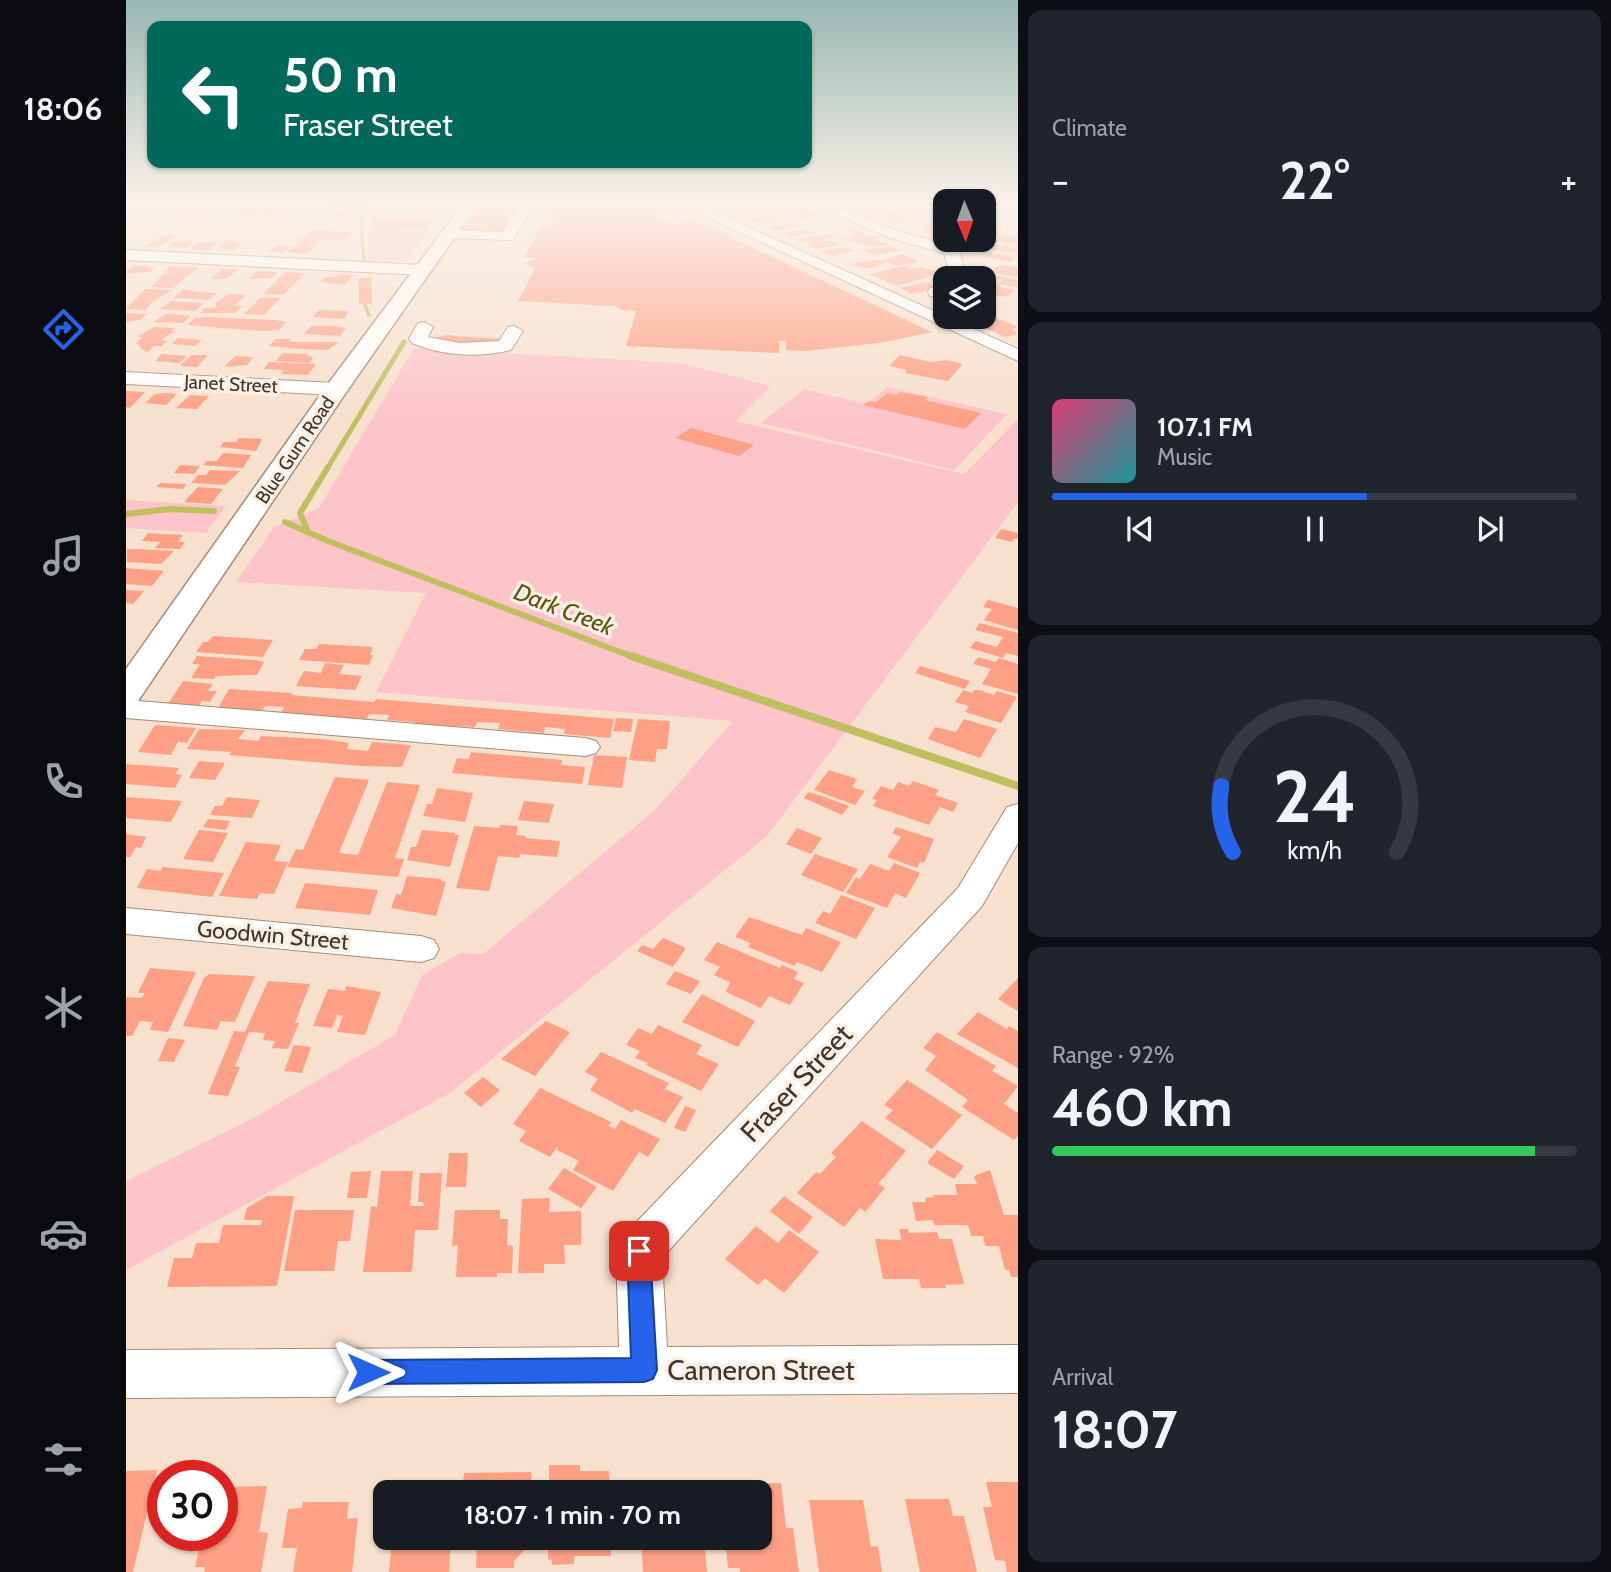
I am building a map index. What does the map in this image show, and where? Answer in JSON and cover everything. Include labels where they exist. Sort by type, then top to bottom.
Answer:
[{"type":"main road","name":"Blue Gum Road","points":[[126,694],[336,389],[420,273]]},
{"type":"street","points":[[836,273],[1018,356]]},
{"type":"street","points":[[918,311],[933,302]]},
{"type":"street","points":[[425,327],[418,339],[430,346],[505,346],[514,331]]},
{"type":"street","name":"Janet Street","points":[[126,378],[336,389]]},
{"type":"street","points":[[126,709],[585,747]]},
{"type":"street","name":"Fraser Street","points":[[644,1370],[639,1251],[970,897],[1018,814]]},
{"type":"street","name":"Goodwin Street","points":[[126,921],[421,949]]},
{"type":"street","name":"Cameron Street","points":[[126,1374],[1018,1368]]},
{"type":"shaded area","points":[[414,348],[681,363],[771,386],[735,421],[964,474],[1018,419],[1018,502],[767,836],[450,1093],[126,1270],[126,1181],[250,1120],[395,1035],[422,975],[460,953],[483,954],[655,810],[733,721],[376,692],[426,593],[236,582],[274,527],[319,508]]},
{"type":"shaded area","points":[[887,387],[1007,414],[954,470],[761,423],[804,389],[867,404]]},
{"type":"shaded area","points":[[126,500],[226,506],[206,533],[126,528]]},
{"type":"building","points":[[164,273],[191,273],[173,288],[151,287]]},
{"type":"building","points":[[217,273],[233,273],[227,279],[211,279]]},
{"type":"building","points":[[255,273],[277,273],[272,278],[248,279]]},
{"type":"building","points":[[284,273],[306,273],[283,295],[263,294]]},
{"type":"building","points":[[532,273],[807,273],[932,332],[885,342],[807,351],[786,350],[786,341],[779,341],[779,353],[626,346],[636,311],[614,306],[518,301]]},
{"type":"building","points":[[933,273],[933,275],[897,286],[870,274]]},
{"type":"building","points":[[996,273],[1018,273],[1018,277],[996,274]]},
{"type":"building","points":[[339,274],[353,275],[345,285],[321,282],[326,277],[336,277]]},
{"type":"building","points":[[999,276],[1018,280],[1018,287],[998,284],[1002,280],[996,279]]},
{"type":"building","points":[[371,277],[372,304],[359,304],[359,278]]},
{"type":"building","points":[[928,282],[933,286],[933,290],[911,294],[900,288]]},
{"type":"building","points":[[996,286],[1015,290],[1006,297],[996,295]]},
{"type":"building","points":[[145,289],[172,290],[152,302],[146,310],[126,309]]},
{"type":"building","points":[[184,289],[217,293],[209,300],[173,298]]},
{"type":"building","points":[[228,294],[246,295],[235,305],[242,306],[235,313],[200,313],[205,308],[215,308],[215,303]]},
{"type":"building","points":[[261,297],[281,298],[264,315],[244,314]]},
{"type":"building","points":[[171,301],[203,304],[195,311],[160,309]]},
{"type":"building","points":[[319,310],[349,311],[344,319],[312,317]]},
{"type":"building","points":[[126,313],[147,314],[140,320],[126,322]]},
{"type":"building","points":[[166,314],[190,316],[183,323],[153,322]]},
{"type":"building","points":[[195,318],[286,322],[279,330],[259,331],[187,325]]},
{"type":"building","points":[[996,318],[1018,327],[1012,329],[1018,334],[1005,337],[987,329],[996,329]]},
{"type":"building","points":[[311,326],[346,328],[340,336],[304,334]]},
{"type":"building","points":[[154,327],[175,328],[171,331],[175,331],[161,340],[167,341],[162,346],[154,346],[147,353],[136,343],[142,337],[137,337]]},
{"type":"building","points":[[448,335],[508,339],[489,346],[434,342],[437,337]]},
{"type":"building","points":[[178,338],[202,340],[195,346],[172,344]]},
{"type":"building","points":[[276,339],[291,339],[289,342],[339,342],[328,350],[269,346]]},
{"type":"building","points":[[283,353],[306,354],[313,358],[309,363],[276,361]]},
{"type":"building","points":[[162,354],[187,356],[179,363],[155,361]]},
{"type":"building","points":[[191,355],[208,355],[197,367],[180,366]]},
{"type":"building","points":[[900,355],[931,362],[947,360],[963,364],[948,381],[905,373],[907,370],[889,366]]},
{"type":"building","points":[[235,356],[253,357],[247,365],[224,367]]},
{"type":"building","points":[[269,362],[316,364],[308,375],[281,374],[284,370],[264,369]]},
{"type":"building","points":[[126,391],[145,392],[130,408],[126,407]]},
{"type":"building","points":[[900,392],[928,397],[925,400],[981,413],[965,429],[863,405],[869,401],[876,402],[887,393],[896,395]]},
{"type":"building","points":[[155,394],[177,394],[166,405],[145,403]]},
{"type":"building","points":[[190,395],[209,396],[197,409],[176,408]]},
{"type":"building","points":[[691,428],[754,445],[739,456],[675,438]]},
{"type":"building","points":[[239,438],[262,439],[256,451],[220,447],[224,442],[236,442]]},
{"type":"building","points":[[223,453],[251,455],[243,468],[203,465],[206,461],[217,461]]},
{"type":"building","points":[[180,465],[200,466],[194,474],[174,473]]},
{"type":"building","points":[[210,470],[240,471],[225,485],[191,483],[198,475],[206,475]]},
{"type":"building","points":[[160,483],[186,484],[183,489],[156,487]]},
{"type":"building","points":[[198,487],[223,489],[211,504],[184,502]]},
{"type":"building","points":[[1001,529],[1018,533],[1018,539],[1014,538],[1012,542],[995,538]]},
{"type":"building","points":[[148,533],[183,535],[178,542],[185,542],[180,549],[155,548],[160,542],[142,541]]},
{"type":"building","points":[[127,549],[174,551],[161,564],[127,562]]},
{"type":"building","points":[[126,568],[164,571],[152,586],[126,584]]},
{"type":"building","points":[[126,590],[144,591],[133,604],[126,603]]},
{"type":"building","points":[[988,600],[1018,608],[1018,630],[984,620],[992,609],[983,607]]},
{"type":"building","points":[[980,623],[1018,633],[1018,656],[1006,653],[1003,658],[970,648],[975,641],[997,647],[1003,637],[975,630]]},
{"type":"building","points":[[213,636],[273,640],[263,657],[196,652],[203,642],[208,642]]},
{"type":"building","points":[[319,644],[373,647],[370,655],[373,655],[369,665],[299,660],[305,649],[316,649]]},
{"type":"building","points":[[197,656],[264,662],[257,675],[191,678],[200,664],[192,664]]},
{"type":"building","points":[[978,657],[996,662],[999,658],[1018,664],[1018,694],[982,684],[991,669],[973,664]]},
{"type":"building","points":[[325,663],[344,665],[339,674],[362,676],[355,690],[296,686],[304,671],[321,673]]},
{"type":"building","points":[[920,666],[970,681],[965,689],[915,673]]},
{"type":"building","points":[[183,681],[213,684],[208,691],[217,691],[210,702],[202,701],[197,709],[166,707]]},
{"type":"building","points":[[229,689],[614,719],[610,738],[564,734],[565,729],[545,727],[544,733],[498,729],[500,723],[477,722],[475,727],[414,724],[415,722],[387,720],[389,715],[369,714],[365,723],[279,716],[284,707],[265,706],[262,711],[218,708]]},
{"type":"building","points":[[963,690],[972,693],[979,690],[994,695],[997,691],[1017,697],[1001,723],[965,712],[969,706],[955,702]]},
{"type":"building","points":[[616,718],[633,719],[631,732],[613,731]]},
{"type":"building","points":[[638,719],[670,721],[667,749],[657,749],[655,762],[629,760]]},
{"type":"building","points":[[964,719],[997,729],[980,758],[928,739],[935,727],[956,732]]},
{"type":"building","points":[[155,725],[196,728],[187,743],[178,742],[171,755],[138,752]]},
{"type":"building","points":[[199,729],[245,730],[238,739],[258,741],[261,736],[322,739],[349,743],[347,749],[368,751],[372,742],[411,745],[402,767],[362,766],[187,749]]},
{"type":"building","points":[[471,752],[562,760],[561,765],[585,767],[582,784],[452,773],[457,758],[469,759]]},
{"type":"building","points":[[594,755],[627,757],[622,788],[588,785]]},
{"type":"building","points":[[199,761],[225,763],[215,780],[189,778]]},
{"type":"building","points":[[126,764],[179,768],[175,774],[182,775],[175,788],[126,784]]},
{"type":"building","points":[[829,770],[857,779],[852,787],[865,791],[855,805],[814,790]]},
{"type":"building","points":[[335,777],[369,780],[339,853],[358,855],[387,782],[420,785],[395,858],[404,859],[398,877],[287,867],[296,849],[303,850]]},
{"type":"building","points":[[913,781],[939,790],[935,795],[958,803],[953,812],[940,807],[929,825],[873,806],[877,800],[872,799],[881,786],[893,790],[898,782],[909,786]]},
{"type":"building","points":[[437,788],[473,793],[465,822],[423,816],[427,804],[432,804]]},
{"type":"building","points":[[808,792],[849,806],[842,815],[804,798]]},
{"type":"building","points":[[126,797],[182,801],[171,822],[126,818]]},
{"type":"building","points":[[227,797],[260,800],[252,818],[210,815],[215,806],[222,806]]},
{"type":"building","points":[[524,801],[554,804],[549,823],[518,820]]},
{"type":"building","points":[[208,819],[230,821],[226,830],[203,827]]},
{"type":"building","points":[[500,825],[518,826],[516,835],[526,836],[525,838],[560,841],[557,857],[520,854],[519,858],[498,856],[489,891],[456,888],[474,826],[499,828]]},
{"type":"building","points":[[896,827],[934,839],[924,863],[920,862],[917,868],[887,857],[901,837],[892,833]]},
{"type":"building","points":[[797,828],[822,838],[811,854],[786,844]]},
{"type":"building","points":[[199,830],[228,833],[213,862],[183,859]]},
{"type":"building","points":[[422,830],[459,835],[450,867],[407,860],[411,847],[416,847]]},
{"type":"building","points":[[126,834],[146,837],[141,848],[136,847],[130,857],[126,857]]},
{"type":"building","points":[[246,842],[281,845],[274,861],[288,862],[274,894],[260,893],[257,899],[219,896]]},
{"type":"building","points":[[815,854],[858,869],[843,892],[801,875]]},
{"type":"building","points":[[894,863],[920,873],[906,898],[895,893],[887,908],[846,893],[856,877],[860,879],[870,864],[889,871]]},
{"type":"building","points":[[163,867],[224,873],[212,897],[137,888],[147,869],[161,871]]},
{"type":"building","points":[[407,876],[441,879],[446,882],[436,916],[391,908],[396,894],[401,895]]},
{"type":"building","points":[[305,883],[378,890],[370,915],[295,908]]},
{"type":"building","points":[[841,895],[875,908],[856,939],[815,923],[823,911],[830,914]]},
{"type":"building","points":[[749,917],[802,935],[806,928],[841,942],[822,972],[797,962],[794,966],[748,947],[751,943],[735,937]]},
{"type":"building","points":[[663,938],[686,948],[673,967],[637,951],[642,945],[653,949]]},
{"type":"building","points":[[717,942],[780,968],[782,965],[798,972],[794,979],[804,983],[790,1005],[769,996],[761,1008],[726,992],[730,982],[714,975],[720,967],[704,960]]},
{"type":"building","points":[[150,968],[196,972],[168,1032],[150,1030],[153,1022],[140,1021],[132,1036],[126,1036],[126,997],[142,998],[145,993],[138,993]]},
{"type":"building","points":[[675,971],[700,981],[691,994],[666,984]]},
{"type":"building","points":[[209,974],[255,976],[235,1022],[221,1021],[217,1030],[183,1026],[204,978]]},
{"type":"building","points":[[1018,978],[1018,1011],[998,999]]},
{"type":"building","points":[[268,981],[310,984],[288,1049],[272,1048],[275,1041],[263,1040],[265,1033],[249,1032],[235,1066],[240,1067],[228,1096],[208,1094],[234,1031],[245,1032]]},
{"type":"building","points":[[346,986],[381,992],[365,1035],[337,1032],[343,1016],[337,1015],[332,1028],[313,1026],[328,989],[345,991]]},
{"type":"building","points":[[702,994],[755,1021],[738,1047],[682,1022]]},
{"type":"building","points":[[978,1012],[1007,1029],[1009,1026],[1018,1031],[1018,1068],[957,1034]]},
{"type":"building","points":[[546,1021],[570,1032],[535,1076],[501,1059]]},
{"type":"building","points":[[658,1025],[702,1045],[696,1054],[719,1064],[701,1091],[646,1065],[648,1063],[635,1058],[640,1051],[626,1045],[638,1028],[652,1034]]},
{"type":"building","points":[[937,1032],[996,1066],[992,1071],[1018,1086],[1004,1104],[1018,1113],[1018,1136],[1014,1140],[962,1107],[968,1100],[925,1070],[936,1056],[923,1048]]},
{"type":"building","points":[[168,1038],[185,1040],[174,1062],[158,1061]]},
{"type":"building","points":[[294,1045],[311,1047],[302,1073],[284,1071]]},
{"type":"building","points":[[601,1052],[669,1083],[665,1089],[683,1097],[665,1123],[635,1109],[632,1113],[590,1090],[598,1079],[585,1072]]},
{"type":"building","points":[[483,1077],[500,1090],[481,1107],[464,1093]]},
{"type":"building","points":[[907,1080],[962,1115],[932,1149],[885,1118],[893,1110],[884,1105]]},
{"type":"building","points":[[540,1088],[611,1122],[608,1126],[615,1129],[621,1120],[660,1139],[648,1157],[639,1152],[613,1191],[573,1170],[579,1161],[557,1150],[558,1146],[550,1157],[519,1141],[526,1131],[513,1124]]},
{"type":"building","points":[[685,1106],[696,1110],[685,1132],[674,1128]]},
{"type":"building","points":[[862,1121],[906,1151],[878,1184],[885,1188],[865,1212],[860,1208],[844,1227],[797,1193],[816,1172],[820,1174],[836,1157],[831,1153]]},
{"type":"building","points":[[937,1150],[964,1166],[954,1179],[927,1163]]},
{"type":"building","points":[[449,1153],[468,1153],[466,1187],[446,1187]]},
{"type":"building","points":[[564,1168],[597,1187],[581,1208],[548,1189]]},
{"type":"building","points":[[990,1170],[1004,1215],[1018,1215],[1018,1277],[1011,1277],[1009,1270],[1005,1270],[999,1246],[985,1246],[983,1236],[971,1236],[968,1225],[934,1225],[933,1220],[916,1221],[912,1202],[926,1202],[925,1198],[934,1197],[933,1195],[957,1195],[955,1184],[977,1184],[974,1176]]},
{"type":"building","points":[[371,1171],[367,1198],[347,1198],[351,1172]]},
{"type":"building","points":[[381,1171],[413,1171],[410,1206],[424,1206],[423,1202],[418,1202],[420,1173],[442,1173],[438,1230],[415,1230],[412,1272],[363,1272],[371,1206],[377,1207]]},
{"type":"building","points":[[267,1196],[294,1196],[277,1286],[167,1287],[174,1258],[192,1258],[196,1243],[219,1243],[223,1225],[261,1225],[262,1220],[244,1220],[247,1208]]},
{"type":"building","points":[[784,1196],[813,1217],[799,1234],[770,1211]]},
{"type":"building","points":[[550,1198],[549,1212],[581,1211],[581,1245],[564,1245],[565,1264],[544,1264],[544,1273],[518,1273],[522,1199]]},
{"type":"building","points":[[295,1210],[354,1210],[350,1241],[338,1241],[334,1271],[284,1271]]},
{"type":"building","points":[[455,1210],[500,1210],[500,1219],[508,1219],[507,1245],[513,1246],[512,1273],[497,1273],[497,1277],[456,1277],[458,1245],[452,1246]]},
{"type":"building","points":[[756,1226],[778,1243],[789,1230],[819,1252],[784,1293],[765,1278],[758,1285],[725,1259]]},
{"type":"building","points":[[899,1229],[908,1229],[909,1233],[937,1232],[939,1239],[952,1239],[964,1284],[945,1285],[946,1288],[921,1288],[919,1279],[883,1279],[875,1239],[902,1240]]},
{"type":"building","points":[[549,1465],[580,1465],[580,1471],[609,1471],[609,1480],[549,1480]]},
{"type":"building","points":[[147,1470],[147,1512],[133,1572],[126,1572],[126,1471]]},
{"type":"building","points":[[531,1472],[531,1480],[463,1480],[464,1473]]},
{"type":"building","points":[[986,1482],[1018,1482],[1018,1572],[1007,1572],[1005,1561],[995,1560],[983,1507],[992,1507]]},
{"type":"building","points":[[772,1483],[781,1483],[786,1528],[793,1528],[799,1572],[740,1572],[740,1568],[728,1568],[726,1550],[772,1550]]},
{"type":"building","points":[[267,1486],[259,1532],[268,1533],[261,1572],[204,1572],[205,1567],[195,1567],[198,1551],[238,1551],[238,1487]]},
{"type":"building","points":[[905,1499],[949,1499],[953,1516],[964,1516],[977,1572],[920,1572]]},
{"type":"building","points":[[809,1500],[863,1500],[871,1547],[878,1546],[882,1572],[819,1572]]},
{"type":"building","points":[[303,1502],[349,1502],[347,1519],[358,1518],[352,1572],[293,1572],[297,1548],[282,1548],[288,1509],[302,1508]]},
{"type":"building","points":[[391,1550],[450,1550],[449,1572],[389,1572]]},
{"type":"building","points":[[477,1550],[524,1550],[514,1561],[514,1568],[476,1568]]},
{"type":"building","points":[[548,1550],[611,1550],[611,1556],[574,1556],[574,1564],[552,1565],[552,1560],[548,1559]]},
{"type":"building","points":[[642,1550],[705,1550],[707,1572],[643,1572]]},
{"type":"waterway","name":"Dark Creek","points":[[365,305],[369,315]]},
{"type":"waterway","name":"Dark Creek","points":[[327,469],[404,342]]},
{"type":"waterway","name":"Dark Creek","points":[[307,530],[300,513],[328,467]]},
{"type":"waterway","points":[[126,514],[170,509],[214,511]]},
{"type":"waterway","name":"Dark Creek","points":[[285,522],[328,541],[636,658]]},
{"type":"waterway","name":"Dark Creek","points":[[631,656],[1018,786]]},
{"type":"route","points":[[368,1372],[644,1370],[639,1251]]}]
